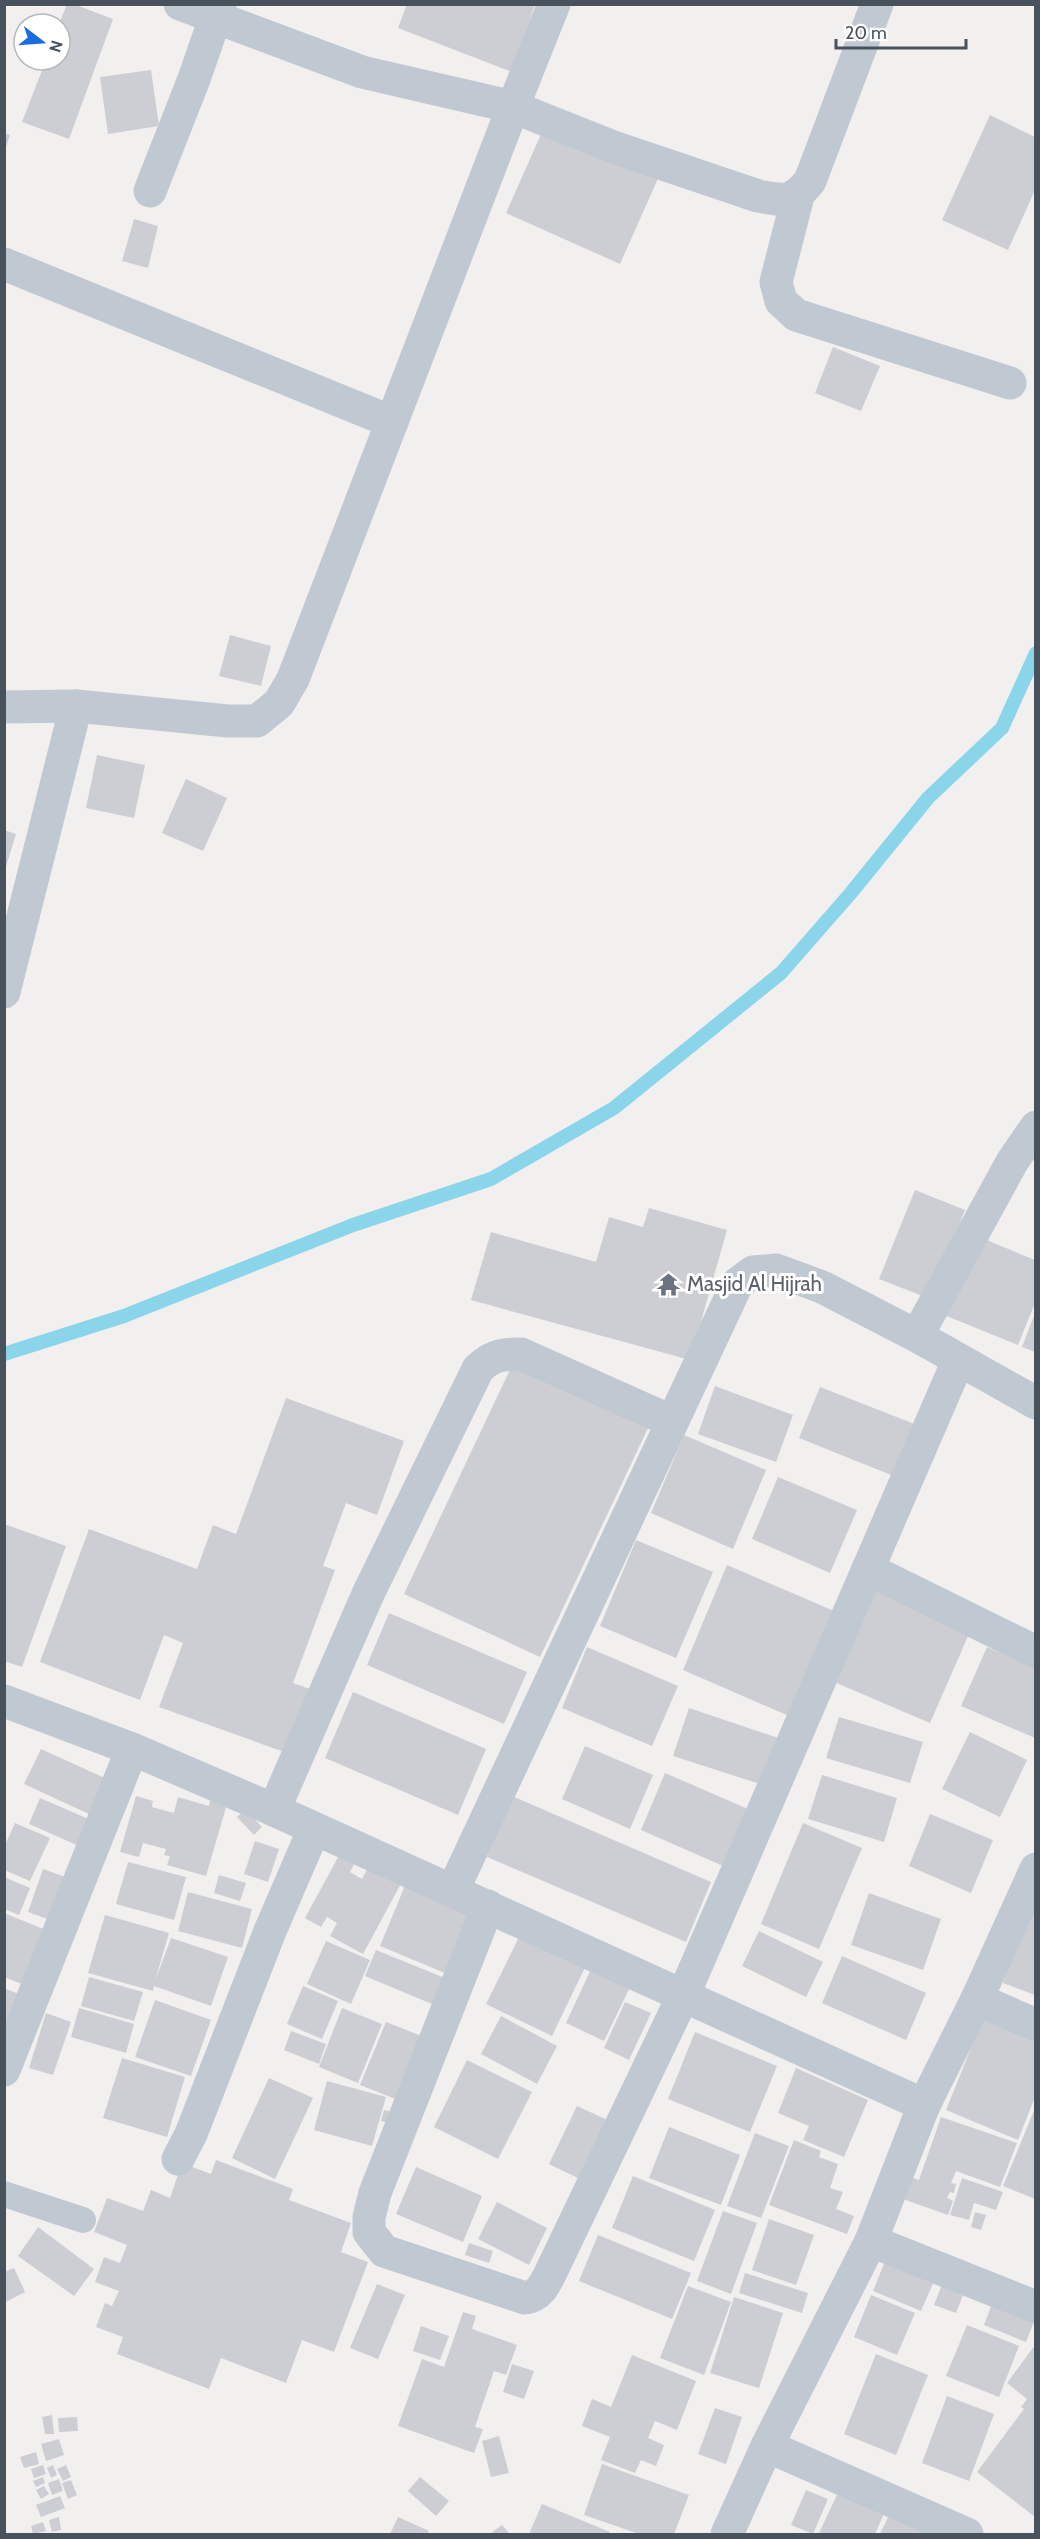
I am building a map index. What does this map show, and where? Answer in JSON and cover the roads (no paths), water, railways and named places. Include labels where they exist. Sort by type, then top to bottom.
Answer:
[{"type":"street","points":[[180,4],[217,11],[362,72],[513,107],[615,148],[758,196],[780,200],[798,196]]},
{"type":"street","points":[[4,707],[76,706],[228,721],[257,721],[279,703],[293,679],[554,4]]},
{"type":"street","points":[[877,4],[810,182],[798,196],[776,282],[781,301],[796,315],[1010,383]]},
{"type":"street","points":[[150,191],[194,79],[217,11]]},
{"type":"street","points":[[4,264],[392,422]]},
{"type":"street","points":[[4,992],[76,706]]},
{"type":"street","points":[[917,1336],[1012,1162],[1035,1127]]},
{"type":"street","points":[[453,1890],[737,1284],[753,1272],[776,1270],[797,1277],[822,1287],[917,1336],[1035,1403]]},
{"type":"street","points":[[274,1810],[368,1594],[478,1369],[488,1358],[504,1354],[521,1354],[671,1421]]},
{"type":"street","points":[[488,1906],[375,2193],[369,2217],[369,2232],[384,2251],[513,2296],[534,2297],[542,2289],[550,2274],[684,1994],[958,1361]]},
{"type":"street","points":[[868,1569],[1035,1652]]},
{"type":"street","points":[[8,1711],[132,1749],[274,1810],[684,1994],[924,2105]]},
{"type":"street","points":[[4,2070],[132,1749]]},
{"type":"street","points":[[178,2159],[191,2134],[270,1931],[314,1829]]},
{"type":"street","points":[[727,2535],[767,2446],[871,2241],[924,2105],[977,1999],[1035,1869]]},
{"type":"street","points":[[977,1999],[1035,2025]]},
{"type":"street","points":[[871,2241],[1035,2307]]},
{"type":"street","points":[[767,2446],[967,2535]]},
{"type":"lane","points":[[4,2194],[83,2220]]},
{"type":"waterway","points":[[4,1354],[124,1316],[353,1225],[491,1179],[614,1108],[781,973],[850,894],[928,798],[1002,728],[1036,653]]},
{"type":"place","name":"Masjid Al Hijrah","points":[[669,1284]]}]
